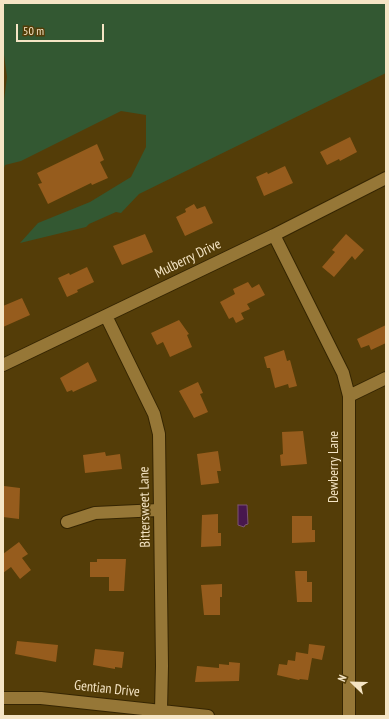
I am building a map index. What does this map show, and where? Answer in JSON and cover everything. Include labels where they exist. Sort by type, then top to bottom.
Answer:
[{"type":"street","name":"Mulberry Drive","points":[[3,365],[194,272],[274,235],[386,178]]},
{"type":"street","name":"Dewberry Lane","points":[[274,235],[343,373],[348,396],[349,716]]},
{"type":"street","name":"Bittersweet Lane","points":[[106,316],[154,414],[159,434],[162,666],[161,710]]},
{"type":"street","points":[[348,396],[386,378]]},
{"type":"street","points":[[67,522],[95,513],[159,510]]},
{"type":"street","name":"Gentian Drive","points":[[3,698],[41,698],[208,716]]},
{"type":"green space","points":[[3,3],[386,3],[386,73],[139,194],[121,213],[116,212],[89,224],[86,227],[20,243],[38,223],[90,202],[131,177],[146,147],[146,115],[121,111],[21,161],[5,165],[3,171],[3,108],[7,77],[3,47]]},
{"type":"shaded area","points":[[238,505],[247,505],[248,524],[244,527],[238,525]]},
{"type":"building","points":[[350,137],[357,152],[340,161],[339,159],[327,165],[320,152]]},
{"type":"building","points":[[97,144],[104,160],[100,162],[108,178],[92,185],[91,183],[48,204],[38,184],[42,183],[37,173]]},
{"type":"building","points":[[285,166],[293,183],[264,196],[256,177],[267,172],[268,174]]},
{"type":"building","points":[[194,204],[197,209],[205,206],[213,223],[185,236],[176,217],[186,212],[185,209]]},
{"type":"building","points":[[145,234],[153,252],[122,265],[113,246]]},
{"type":"building","points":[[346,234],[364,250],[355,260],[352,256],[334,277],[322,267],[335,252],[332,250]]},
{"type":"building","points":[[87,267],[94,282],[77,290],[78,292],[67,297],[58,278],[69,273],[70,275]]},
{"type":"building","points":[[248,282],[252,288],[259,284],[265,295],[247,304],[250,309],[241,313],[244,319],[236,323],[233,317],[229,319],[220,302],[235,294],[233,289]]},
{"type":"building","points":[[22,298],[30,315],[3,327],[3,306]]},
{"type":"building","points":[[179,320],[189,334],[187,335],[192,347],[170,357],[163,342],[157,345],[151,333]]},
{"type":"building","points":[[386,325],[386,343],[371,350],[369,345],[361,348],[357,339]]},
{"type":"building","points":[[284,350],[287,361],[290,360],[297,386],[289,388],[288,384],[275,388],[270,368],[267,368],[264,357]]},
{"type":"building","points":[[88,362],[97,381],[73,392],[72,390],[67,392],[60,378]]},
{"type":"building","points":[[198,382],[203,393],[200,394],[208,412],[194,418],[179,391]]},
{"type":"building","points":[[303,431],[307,464],[281,466],[280,455],[283,454],[282,432]]},
{"type":"building","points":[[218,451],[221,471],[217,471],[219,483],[201,485],[197,454]]},
{"type":"building","points":[[105,452],[106,456],[120,454],[122,469],[85,473],[83,455]]},
{"type":"building","points":[[4,486],[20,488],[19,519],[3,517]]},
{"type":"building","points":[[218,514],[218,533],[221,533],[221,546],[201,547],[202,515]]},
{"type":"building","points":[[292,516],[312,516],[312,530],[315,530],[315,542],[292,543]]},
{"type":"building","points":[[19,542],[28,554],[22,558],[31,570],[20,579],[11,567],[3,573],[3,554]]},
{"type":"building","points":[[97,559],[126,559],[124,591],[109,591],[109,577],[90,577],[90,562],[97,562]]},
{"type":"building","points":[[295,571],[307,571],[307,582],[312,582],[312,602],[297,602]]},
{"type":"building","points":[[222,584],[220,615],[204,615],[201,585]]},
{"type":"building","points":[[17,641],[58,645],[56,662],[15,654]]},
{"type":"building","points":[[309,644],[325,646],[322,660],[312,658],[308,680],[299,680],[277,675],[279,664],[287,665],[288,660],[295,661],[296,652],[308,654]]},
{"type":"building","points":[[95,649],[124,652],[122,668],[115,667],[115,669],[93,665]]},
{"type":"building","points":[[229,662],[240,663],[239,681],[195,682],[197,666],[219,668],[219,664],[229,665]]}]
